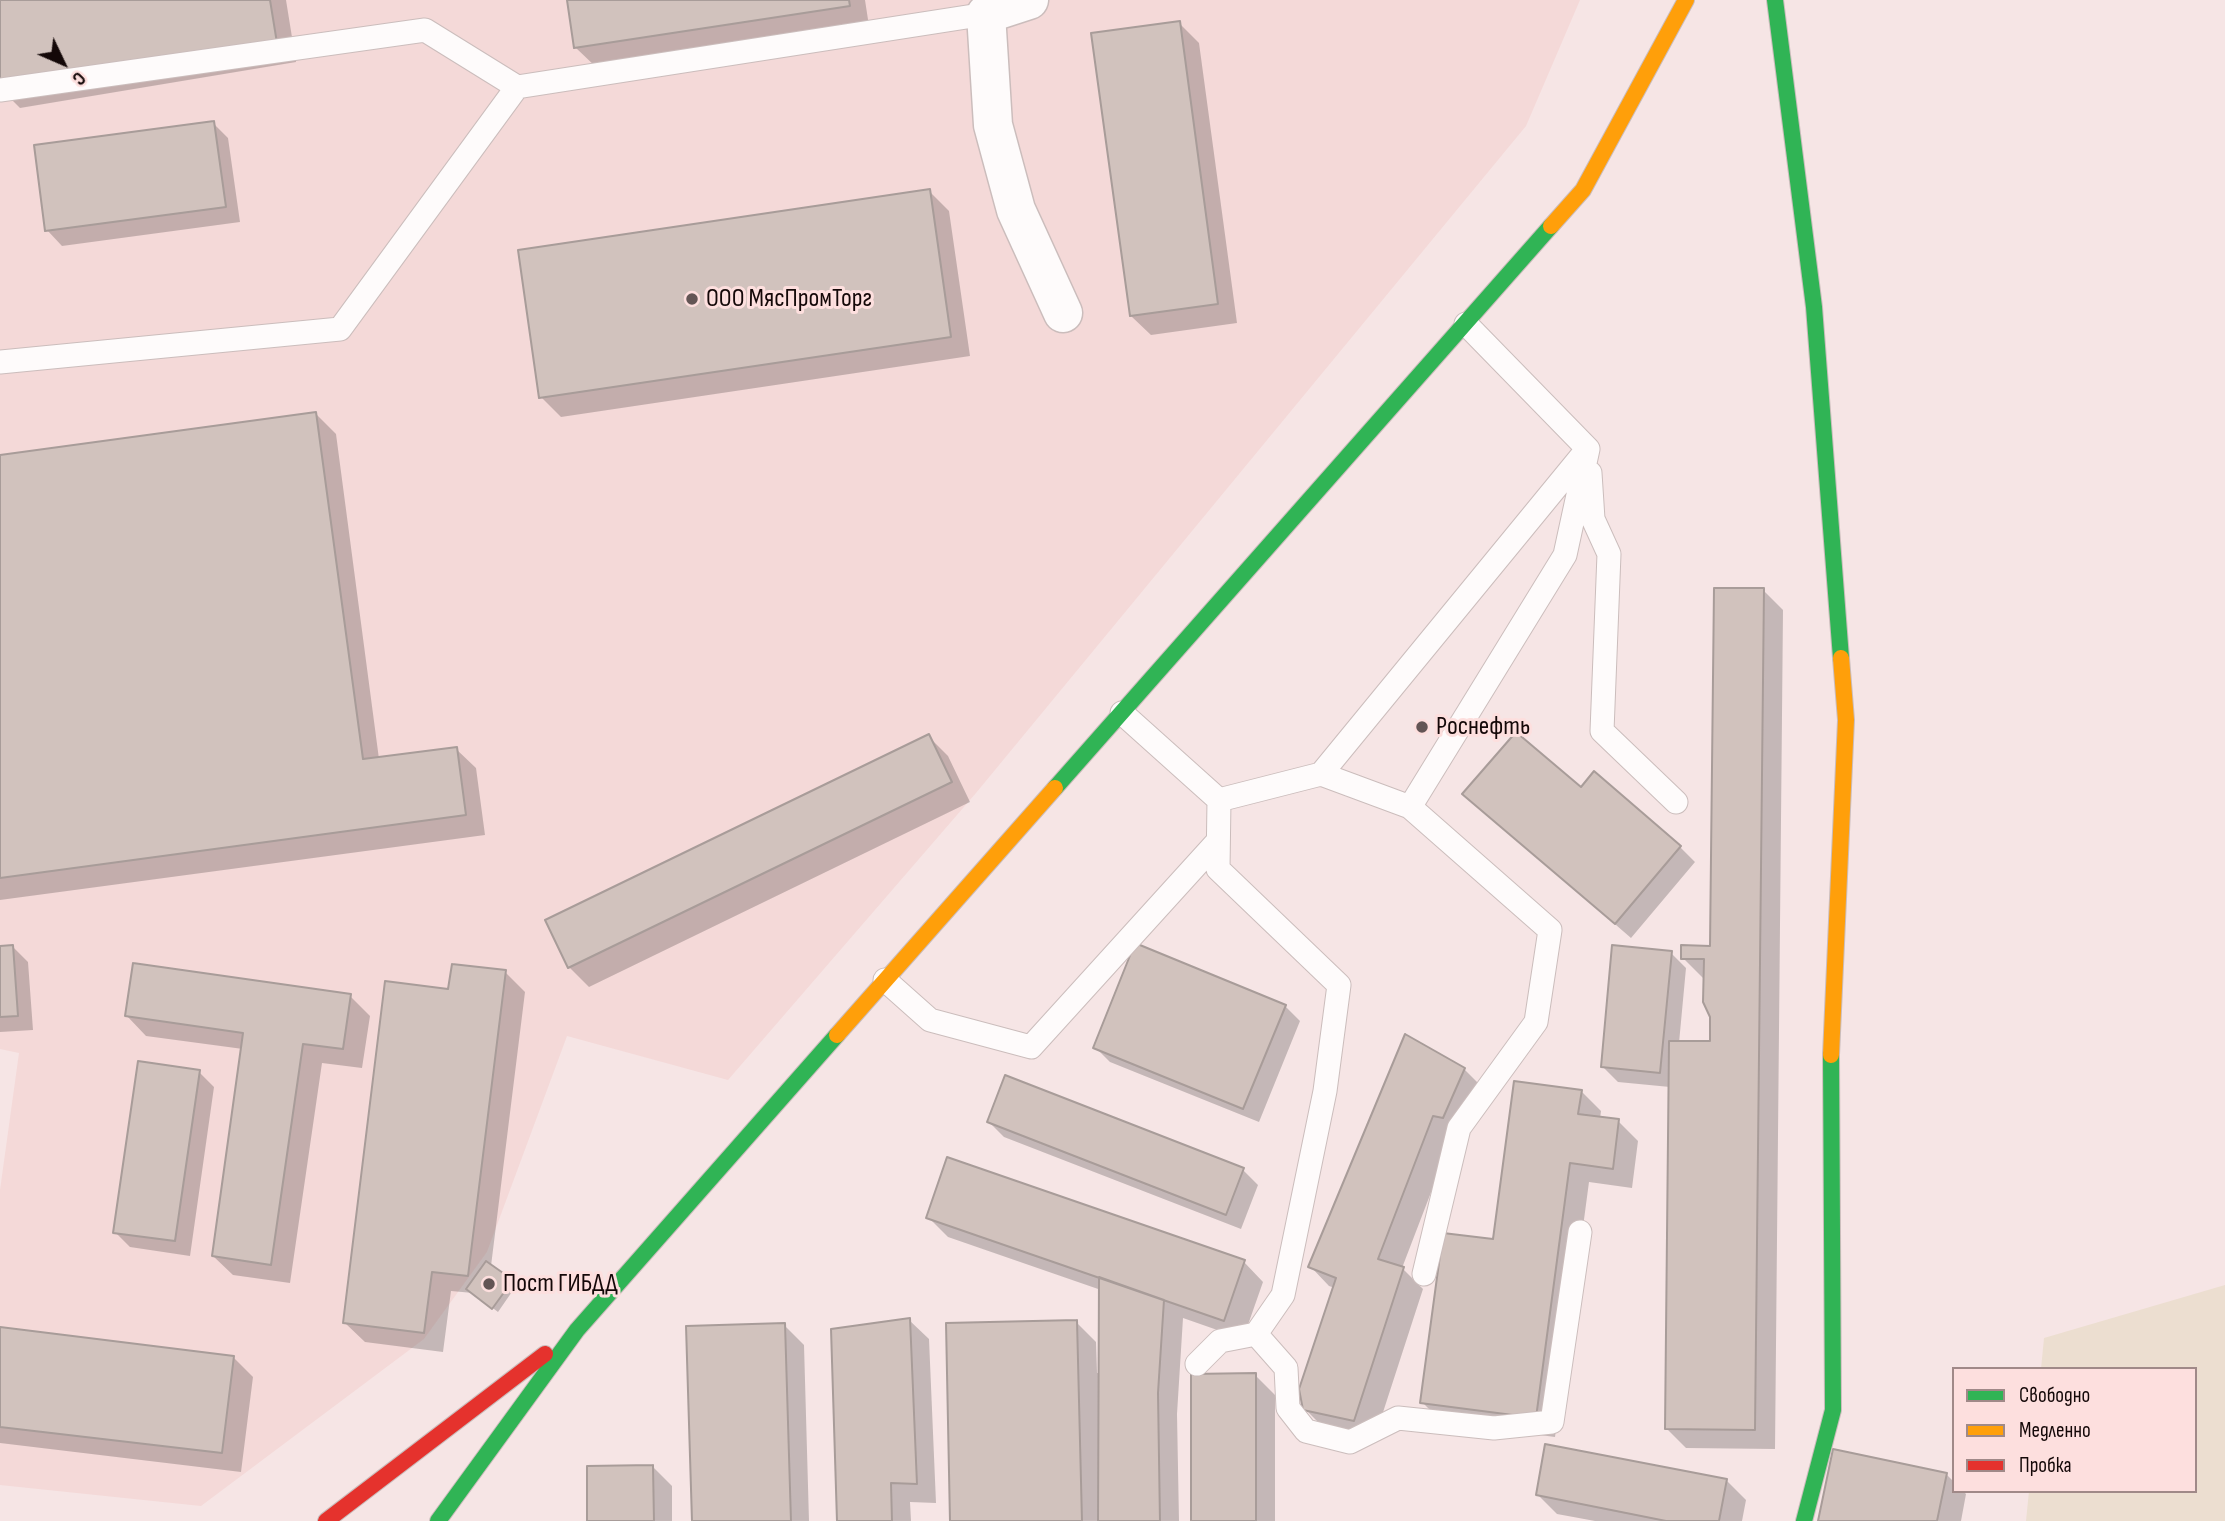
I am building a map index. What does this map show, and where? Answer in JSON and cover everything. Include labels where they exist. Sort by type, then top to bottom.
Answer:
[{"type":"main road","points":[[438,1521],[577,1330],[1583,190],[1686,0]]},
{"type":"main road","points":[[1774,0],[1814,307],[1846,720],[1831,1062],[1833,1410],[1804,1521]]},
{"type":"main road","points":[[327,1521],[577,1330]]},
{"type":"street","points":[[1029,0],[986,14],[993,125],[1016,210],[1063,313]]},
{"type":"lane","points":[[0,90],[425,30],[517,87],[986,14]]},
{"type":"lane","points":[[0,362],[340,329],[517,87]]},
{"type":"lane","points":[[1466,324],[1588,449],[1593,519],[1609,554],[1602,732],[1676,802]]},
{"type":"lane","points":[[1321,774],[1588,449]]},
{"type":"lane","points":[[1410,807],[1565,555],[1588,449]]},
{"type":"lane","points":[[1122,713],[1219,800],[1217,869],[1339,985],[1325,1091],[1283,1295],[1256,1334],[1220,1341],[1197,1364]]},
{"type":"lane","points":[[1219,800],[1321,774],[1410,807],[1550,930],[1536,1022],[1459,1128],[1424,1274]]},
{"type":"lane","points":[[886,980],[930,1020],[1031,1048],[1219,841]]},
{"type":"lane","points":[[1256,1334],[1286,1368],[1288,1408],[1306,1431],[1350,1442],[1398,1418],[1494,1428],[1552,1422],[1580,1232]]},
{"type":"shaded area","points":[[0,0],[1580,0],[1526,126],[976,793],[728,1080],[567,1036],[487,1252],[424,1339],[201,1506],[0,1485],[0,1190],[19,1053],[0,1049]]},
{"type":"shaded area","points":[[2225,1285],[2225,1521],[2026,1521],[2029,1493],[2197,1493],[2197,1367],[2041,1367],[2044,1338]]},
{"type":"building","points":[[0,0],[270,0],[277,43],[0,88]]},
{"type":"building","points":[[567,0],[849,0],[850,6],[574,48]]},
{"type":"building","points":[[1180,21],[1218,304],[1130,316],[1091,33]]},
{"type":"building","points":[[214,121],[226,207],[45,231],[34,145]]},
{"type":"building","points":[[930,189],[951,337],[539,398],[518,250]]},
{"type":"building","points":[[316,412],[363,759],[457,747],[466,815],[0,878],[0,455]]},
{"type":"building","points":[[1714,588],[1764,588],[1755,1430],[1665,1429],[1669,1041],[1710,1041],[1710,1017],[1703,1002],[1704,959],[1681,959],[1681,945],[1710,946]]},
{"type":"building","points":[[1516,732],[1581,787],[1594,771],[1681,846],[1615,924],[1462,794]]},
{"type":"building","points":[[929,734],[952,782],[568,968],[545,920]]},
{"type":"building","points":[[1135,943],[1286,1005],[1243,1109],[1093,1048]]},
{"type":"building","points":[[13,945],[18,1016],[0,1017],[0,946]]},
{"type":"building","points":[[1612,945],[1672,951],[1660,1073],[1601,1067]]},
{"type":"building","points":[[133,963],[351,994],[343,1049],[303,1044],[271,1265],[212,1256],[243,1033],[125,1016]]},
{"type":"building","points":[[452,964],[506,970],[468,1276],[432,1272],[424,1333],[343,1323],[385,981],[448,989]]},
{"type":"building","points":[[1405,1034],[1465,1068],[1443,1118],[1433,1116],[1378,1259],[1404,1267],[1354,1421],[1303,1410],[1299,1389],[1336,1278],[1308,1267]]},
{"type":"building","points":[[138,1061],[200,1070],[175,1241],[113,1233]]},
{"type":"building","points":[[1005,1075],[1244,1168],[1226,1215],[987,1122]]},
{"type":"building","points":[[1514,1081],[1582,1090],[1578,1114],[1619,1119],[1613,1169],[1570,1163],[1536,1418],[1420,1403],[1443,1233],[1493,1239]]},
{"type":"building","points":[[947,1157],[1245,1260],[1224,1321],[926,1218]]},
{"type":"building","points":[[486,1261],[513,1280],[492,1309],[466,1289]]},
{"type":"building","points":[[1099,1277],[1164,1300],[1158,1393],[1160,1521],[1098,1521]]},
{"type":"building","points":[[910,1318],[917,1484],[891,1483],[892,1521],[837,1521],[831,1329]]},
{"type":"building","points":[[1077,1320],[1082,1521],[950,1521],[946,1323]]},
{"type":"building","points":[[785,1323],[791,1521],[692,1521],[686,1326]]},
{"type":"building","points":[[0,1327],[234,1356],[222,1453],[0,1427]]},
{"type":"building","points":[[1256,1373],[1256,1521],[1191,1521],[1191,1374]]},
{"type":"building","points":[[1545,1444],[1727,1479],[1719,1521],[1666,1521],[1536,1495]]},
{"type":"building","points":[[1833,1449],[1947,1473],[1937,1521],[1818,1521]]},
{"type":"building","points":[[653,1465],[654,1521],[587,1521],[587,1466]]},
{"type":"traffic: fast","points":[[1775,0],[1814,307],[1841,658]]},
{"type":"traffic: fast","points":[[1055,788],[1551,226]]},
{"type":"traffic: fast","points":[[438,1521],[577,1330],[837,1035]]},
{"type":"traffic: fast","points":[[1804,1521],[1833,1410],[1831,1055]]},
{"type":"traffic: slow","points":[[1551,226],[1583,190],[1686,0]]},
{"type":"traffic: slow","points":[[1831,1055],[1846,720],[1841,658]]},
{"type":"traffic: slow","points":[[837,1035],[1055,788]]},
{"type":"traffic: jam","points":[[326,1521],[545,1354]]},
{"type":"place","name":"ООО МясПромТорг","points":[[692,299]]},
{"type":"place","name":"Роснефть","points":[[1422,727]]},
{"type":"place","name":"Пост ГИБДД","points":[[489,1284]]}]
